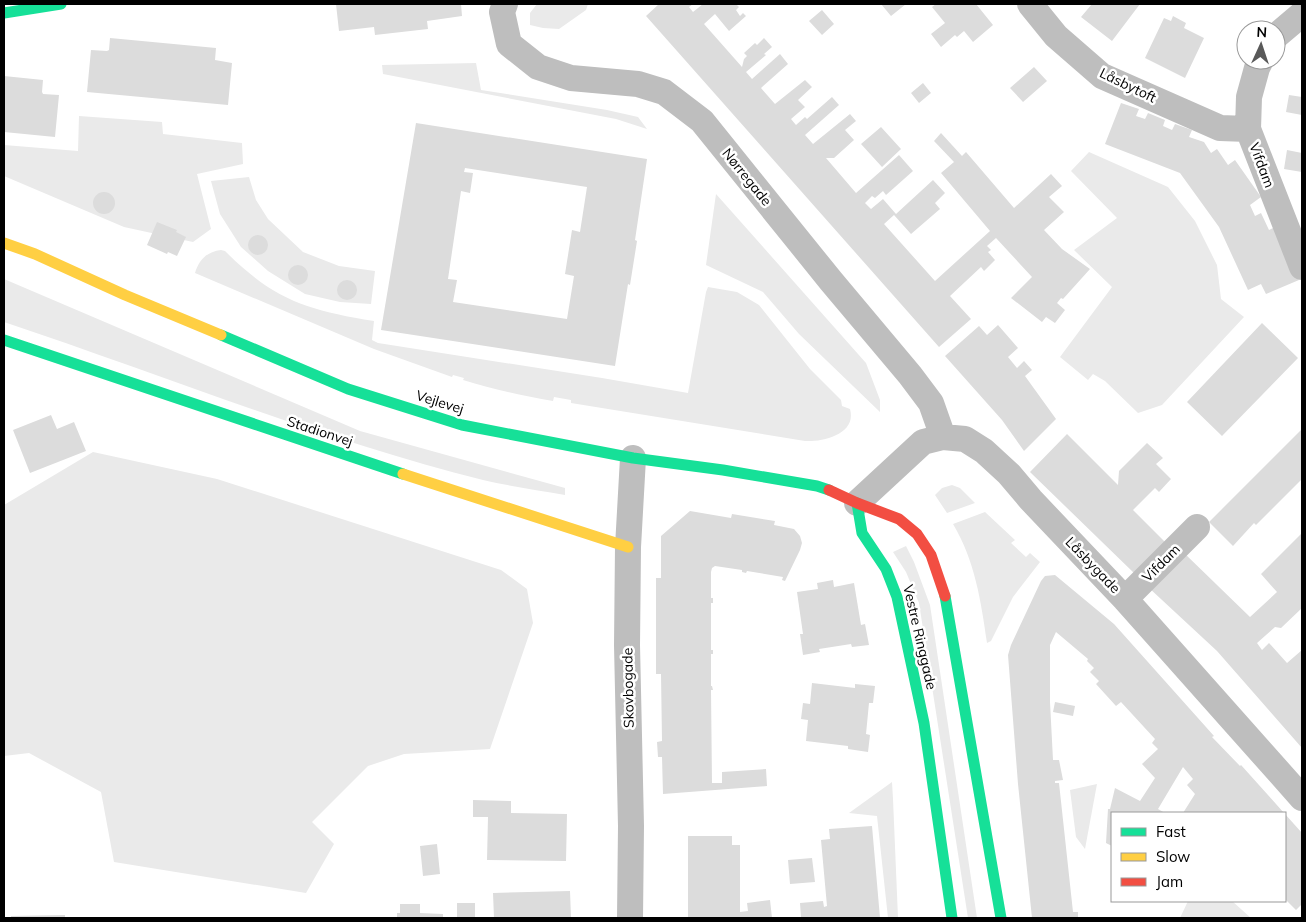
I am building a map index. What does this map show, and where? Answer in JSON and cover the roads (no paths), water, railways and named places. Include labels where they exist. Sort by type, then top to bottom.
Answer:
[{"type":"main road","points":[[4,13],[61,4]]},
{"type":"main road","name":"Vejlevej","points":[[4,235],[35,254]]},
{"type":"main road","name":"Vejlevej","points":[[4,243],[35,254],[125,295],[348,389],[462,425],[633,458],[723,470],[816,486],[833,491],[858,503]]},
{"type":"main road","name":"Stadionvej","points":[[4,340],[318,446],[628,547]]},
{"type":"main road","name":"Vestre Ringgade","points":[[952,918],[924,723],[897,596],[886,569],[862,533],[858,503],[898,519],[917,534],[932,555],[944,595],[1001,918]]},
{"type":"street","name":"Nørregade","points":[[505,4],[502,12],[509,44],[538,67],[571,78],[638,84],[664,92],[702,121],[835,286],[910,375],[931,403],[944,437]]},
{"type":"street","name":"Låsbytoft","points":[[1030,4],[1056,36],[1102,76],[1220,128],[1248,129]]},
{"type":"street","points":[[1286,28],[1302,14]]},
{"type":"street","name":"Vifdam","points":[[1256,70],[1249,97],[1248,129],[1302,267]]},
{"type":"street","name":"Låsbygade","points":[[858,503],[923,442],[944,437],[965,439],[984,450],[1010,474],[1031,500],[1125,599],[1302,798]]},
{"type":"street","name":"Skovbogade","points":[[630,918],[631,826],[627,645],[628,547],[633,458]]},
{"type":"street","name":"Vifdam","points":[[1125,599],[1197,527]]}]
